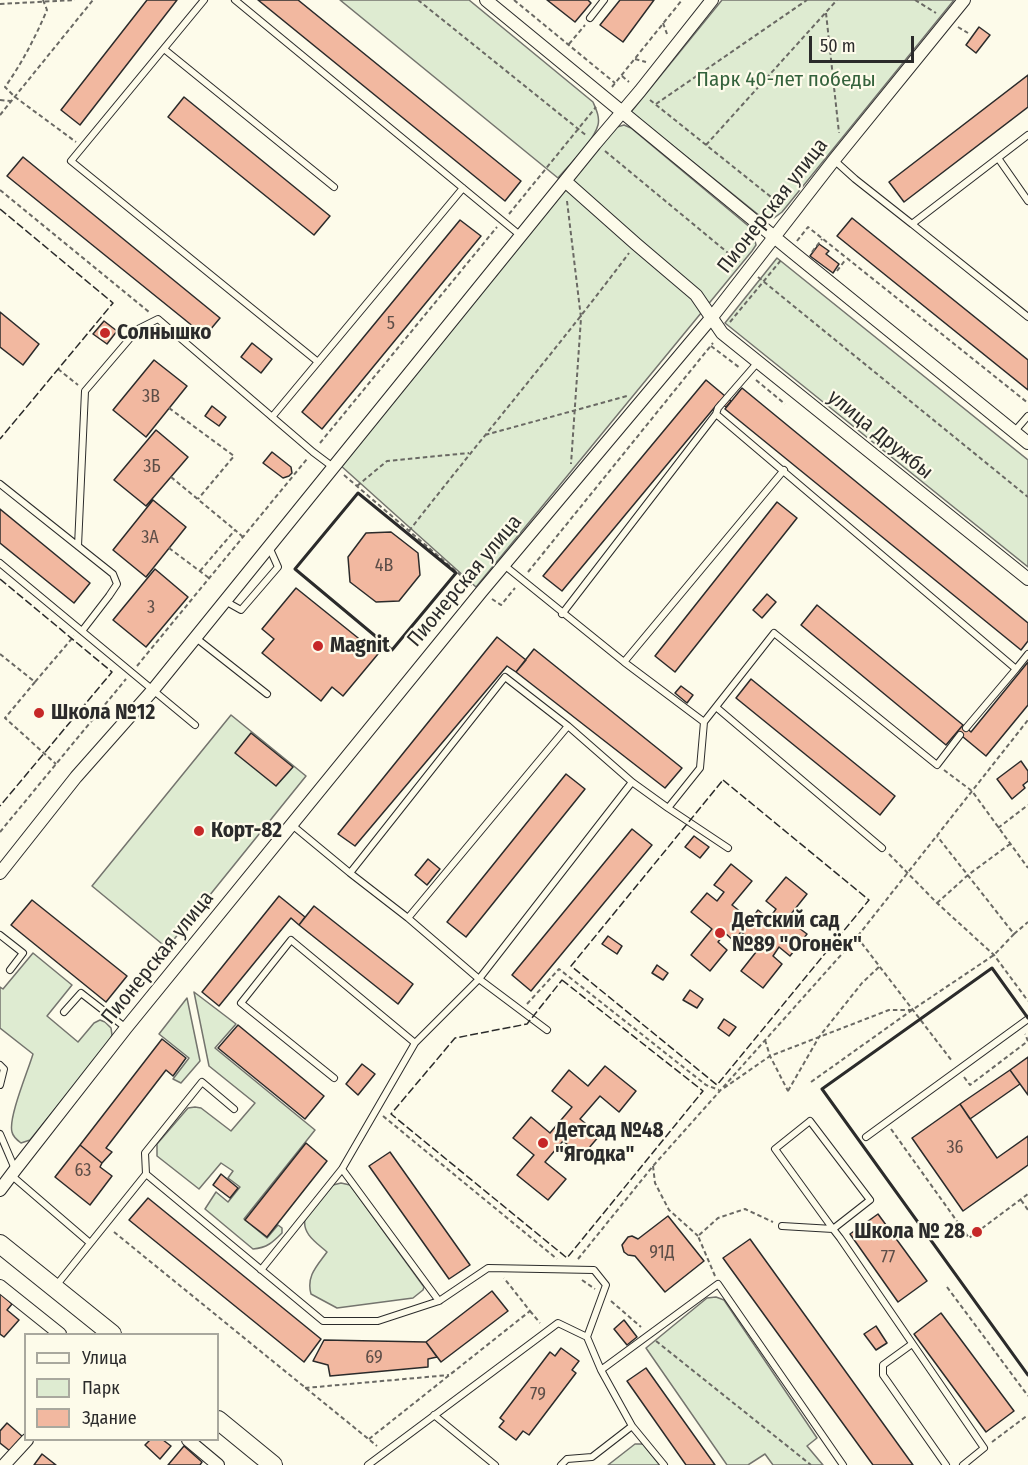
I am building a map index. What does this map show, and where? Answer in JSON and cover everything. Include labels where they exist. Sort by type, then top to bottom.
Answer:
[{"type":"street","points":[[486,0],[1028,443]]},
{"type":"street","points":[[0,873],[76,777],[153,690],[712,0]]},
{"type":"street","name":"Пионерская улица","points":[[0,1190],[126,1028],[291,824],[503,565],[711,317],[964,0]]},
{"type":"street","name":"улица Дружбы","points":[[565,181],[696,295],[722,333],[1028,579]]},
{"type":"street","points":[[0,1244],[110,1333]]},
{"type":"street","points":[[0,1286],[58,1333]]},
{"type":"street","points":[[219,1421],[273,1465]]},
{"type":"street","points":[[4,1465],[26,1441]]},
{"type":"street","points":[[189,1441],[218,1465]]},
{"type":"lane","points":[[204,0],[71,161],[318,362]]},
{"type":"lane","points":[[235,0],[521,236]]},
{"type":"lane","points":[[590,18],[604,0]]},
{"type":"lane","points":[[164,49],[334,187]]},
{"type":"lane","points":[[912,224],[1028,135]]},
{"type":"lane","points":[[838,155],[912,224],[1028,317]]},
{"type":"lane","points":[[998,158],[1028,201]]},
{"type":"lane","points":[[272,417],[463,188]]},
{"type":"lane","points":[[78,546],[85,391],[138,329],[158,319],[313,452],[334,467]]},
{"type":"lane","points":[[562,614],[716,414],[718,408],[758,362]]},
{"type":"lane","points":[[716,414],[1017,669]]},
{"type":"lane","points":[[1014,432],[1028,416]]},
{"type":"lane","points":[[624,662],[784,470]]},
{"type":"lane","points":[[0,484],[112,574],[117,584],[81,630]]},
{"type":"lane","points":[[225,601],[241,610],[278,567],[269,546]]},
{"type":"lane","points":[[0,562],[195,725]]},
{"type":"lane","points":[[503,565],[562,614],[704,722]]},
{"type":"lane","points":[[668,808],[700,768],[704,722],[774,633],[937,765],[960,735]]},
{"type":"lane","points":[[196,637],[267,694]]},
{"type":"lane","points":[[966,728],[1028,654]]},
{"type":"lane","points":[[350,873],[505,676],[568,726],[632,782],[728,848]]},
{"type":"lane","points":[[716,707],[882,848]]},
{"type":"lane","points":[[408,918],[568,726]]},
{"type":"lane","points":[[261,1270],[342,1169],[415,1044],[478,979],[632,782]]},
{"type":"lane","points":[[291,824],[408,918],[478,979],[547,1030]]},
{"type":"lane","points":[[0,935],[23,953],[10,970]]},
{"type":"lane","points":[[334,1078],[241,1003],[291,940],[415,1044]]},
{"type":"lane","points":[[64,1012],[81,993],[126,1028]]},
{"type":"lane","points":[[866,1137],[1028,1019]]},
{"type":"lane","points":[[0,1065],[4,1069],[0,1085]]},
{"type":"lane","points":[[54,1288],[146,1174],[145,1153],[202,1082],[234,1109]]},
{"type":"lane","points":[[782,1226],[833,1229],[870,1200],[810,1121],[775,1149],[833,1229],[984,1448],[963,1465]]},
{"type":"lane","points":[[0,1134],[13,1172],[90,1243]]},
{"type":"lane","points":[[342,1169],[439,1301]]},
{"type":"lane","points":[[146,1174],[324,1321],[378,1321],[439,1301],[488,1268],[594,1270],[606,1285],[586,1337]]},
{"type":"lane","points":[[601,1370],[718,1284],[843,1465]]},
{"type":"lane","points":[[368,1465],[558,1323],[586,1337],[601,1370],[632,1426],[664,1465]]},
{"type":"lane","points":[[912,1344],[883,1365],[883,1375],[946,1465]]},
{"type":"lane","points":[[434,1415],[495,1465]]},
{"type":"lane","points":[[561,1465],[567,1459],[592,1457],[632,1426]]},
{"type":"path","points":[[0,4],[75,0]]},
{"type":"path","points":[[0,115],[93,0]]},
{"type":"path","points":[[418,0],[1028,497]]},
{"type":"path","points":[[514,0],[615,83]]},
{"type":"path","points":[[612,87],[682,0]]},
{"type":"path","points":[[656,105],[807,0]]},
{"type":"path","points":[[43,1],[47,10],[37,33],[22,62],[4,87],[83,147]]},
{"type":"path","points":[[706,145],[837,1]]},
{"type":"path","points":[[826,13],[838,155]]},
{"type":"path","points":[[568,45],[590,18]]},
{"type":"path","points":[[663,23],[668,35]]},
{"type":"path","points":[[634,59],[646,62]]},
{"type":"path","points":[[621,76],[629,82]]},
{"type":"path","points":[[650,99],[786,209]]},
{"type":"path","points":[[0,100],[11,101]]},
{"type":"path","points":[[0,832],[597,105]]},
{"type":"path","points":[[565,181],[581,318],[569,488]]},
{"type":"path","points":[[0,190],[158,319]]},
{"type":"path","points":[[487,596],[501,605],[808,227],[1028,403]]},
{"type":"path","points":[[809,256],[822,238]]},
{"type":"path","points":[[409,531],[469,453],[581,318],[636,244]]},
{"type":"path","points":[[833,276],[847,258]]},
{"type":"path","points":[[58,369],[85,391]]},
{"type":"path","points":[[484,435],[650,390]]},
{"type":"path","points":[[169,408],[234,456],[198,499]]},
{"type":"path","points":[[357,486],[387,461],[469,453]]},
{"type":"path","points":[[344,475],[475,587]]},
{"type":"path","points":[[171,477],[243,537]]},
{"type":"path","points":[[200,571],[235,530]]},
{"type":"path","points":[[169,548],[209,578]]},
{"type":"path","points":[[56,764],[5,718],[81,630]]},
{"type":"path","points":[[0,654],[35,682]]},
{"type":"path","points":[[569,1270],[653,1166],[857,937],[1028,720]]},
{"type":"path","points":[[937,765],[972,791],[1028,868]]},
{"type":"path","points":[[998,828],[1027,807]]},
{"type":"path","points":[[937,836],[1014,934]]},
{"type":"path","points":[[938,903],[968,875],[1010,844]]},
{"type":"path","points":[[882,848],[994,955],[1028,1001]]},
{"type":"path","points":[[811,1082],[994,955],[1028,922]]},
{"type":"path","points":[[857,937],[970,1085],[1028,1041],[1024,1034],[1028,1032]]},
{"type":"path","points":[[765,1040],[770,1056],[788,1091],[819,1037],[862,983],[880,966]]},
{"type":"path","points":[[520,1011],[559,969],[706,1085],[720,1091]]},
{"type":"path","points":[[720,1091],[770,1056],[889,1010],[912,1010]]},
{"type":"path","points":[[376,1110],[569,1270],[811,1465]]},
{"type":"path","points":[[886,1122],[969,1238],[1028,1194]]},
{"type":"path","points":[[653,1166],[655,1183],[669,1210],[698,1236],[718,1284]]},
{"type":"path","points":[[1020,1200],[1028,1210]]},
{"type":"path","points":[[698,1236],[718,1218],[745,1209],[782,1226]]},
{"type":"path","points":[[112,1231],[384,1453]]},
{"type":"path","points":[[497,1269],[547,1331]]},
{"type":"path","points":[[947,1287],[1028,1396]]},
{"type":"path","points":[[369,1439],[530,1311]]},
{"type":"path","points":[[305,1388],[450,1375]]},
{"type":"path","points":[[984,1448],[1028,1415]]},
{"type":"green space","points":[[340,0],[469,0],[593,102],[598,119],[596,131],[558,178]]},
{"type":"green space","name":"Парк 40-лет победы","points":[[722,0],[954,0],[782,212],[774,218],[765,220],[631,112]]},
{"type":"green space","points":[[624,125],[631,128],[752,229],[756,245],[476,587],[340,465],[608,135],[617,127]]},
{"type":"green space","points":[[777,258],[1028,460],[1028,567],[725,323]]},
{"type":"green space","name":"Корт-82","points":[[231,715],[306,776],[167,948],[92,886]]},
{"type":"green space","points":[[33,953],[72,985],[47,1016],[78,1042],[94,1023],[100,1020],[111,1028],[112,1035],[110,1041],[30,1140],[21,1143],[12,1132],[13,1116],[33,1054],[0,1028],[0,987],[3,989]]},
{"type":"green space","points":[[194,992],[236,1024],[215,1048],[315,1130],[244,1219],[267,1238],[278,1225],[282,1228],[279,1236],[262,1247],[253,1249],[205,1209],[216,1192],[228,1202],[240,1187],[228,1178],[233,1171],[221,1163],[199,1189],[157,1156],[157,1144],[188,1108],[201,1108],[231,1131],[255,1103],[209,1066]]},
{"type":"green space","points":[[187,998],[200,1061],[181,1083],[173,1079],[189,1058],[159,1034]]},
{"type":"green space","points":[[341,1183],[350,1185],[424,1287],[413,1298],[337,1308],[311,1294],[311,1276],[327,1252],[308,1234],[305,1219],[333,1185]]},
{"type":"green space","points":[[716,1297],[724,1300],[817,1438],[807,1446],[823,1465],[773,1465],[765,1454],[748,1465],[727,1465],[646,1348],[707,1298]]},
{"type":"green space","points":[[635,1444],[643,1444],[660,1465],[608,1465]]},
{"type":"building","points":[[147,0],[177,0],[80,125],[61,110]]},
{"type":"building","points":[[258,0],[298,0],[521,181],[505,201]]},
{"type":"building","points":[[547,0],[588,0],[591,3],[575,22]]},
{"type":"building","points":[[620,0],[654,0],[623,42],[600,25]]},
{"type":"building","points":[[979,27],[990,35],[976,53],[966,45]]},
{"type":"building","points":[[1028,75],[1028,107],[904,202],[889,182]]},
{"type":"building","points":[[184,97],[330,216],[314,235],[168,117]]},
{"type":"building","points":[[23,157],[220,318],[205,336],[7,176]]},
{"type":"building","points":[[852,218],[1028,360],[1028,390],[837,236]]},
{"type":"building","points":[[460,220],[481,236],[322,429],[302,412]]},
{"type":"building","points":[[819,244],[829,251],[826,254],[839,264],[833,273],[810,256]]},
{"type":"building","points":[[0,312],[39,344],[23,365],[0,347]]},
{"type":"building","name":"Солнышко","points":[[104,321],[117,331],[107,344],[93,334]]},
{"type":"building","points":[[252,343],[272,359],[261,373],[241,357]]},
{"type":"building","points":[[154,360],[187,386],[146,437],[113,410]]},
{"type":"building","points":[[706,380],[731,401],[726,407],[719,402],[562,591],[543,576]]},
{"type":"building","points":[[742,388],[1028,623],[1028,641],[1021,650],[725,409]]},
{"type":"building","points":[[212,406],[226,417],[219,426],[205,416]]},
{"type":"building","points":[[156,430],[188,457],[146,506],[114,480]]},
{"type":"building","points":[[272,452],[291,467],[292,473],[289,476],[283,478],[263,463]]},
{"type":"building","points":[[153,500],[186,527],[146,577],[113,550]]},
{"type":"building","points":[[777,502],[797,518],[675,672],[655,656]]},
{"type":"building","points":[[0,509],[90,583],[74,603],[0,543]]},
{"type":"building","points":[[391,532],[418,553],[420,575],[399,601],[376,602],[350,582],[348,557],[366,533]]},
{"type":"building","points":[[155,569],[188,597],[146,647],[113,620]]},
{"type":"building","name":"Magnit","points":[[296,588],[378,654],[343,696],[332,687],[321,701],[262,653],[274,639],[262,629]]},
{"type":"building","points":[[767,594],[776,602],[762,618],[753,610]]},
{"type":"building","points":[[817,605],[963,725],[946,745],[801,625]]},
{"type":"building","points":[[497,637],[526,660],[516,672],[507,666],[355,846],[338,834]]},
{"type":"building","points":[[534,649],[682,768],[665,788],[516,672]]},
{"type":"building","points":[[1028,662],[1028,705],[986,756],[957,732],[963,725],[971,732]]},
{"type":"building","points":[[751,679],[895,796],[880,815],[736,698]]},
{"type":"building","points":[[681,686],[693,695],[687,703],[675,693]]},
{"type":"building","points":[[251,733],[293,767],[276,786],[235,753]]},
{"type":"building","points":[[1021,761],[1028,771],[1028,781],[1023,785],[1025,788],[1012,799],[997,779]]},
{"type":"building","points":[[566,774],[585,789],[466,937],[447,922]]},
{"type":"building","points":[[632,829],[652,845],[531,991],[512,975]]},
{"type":"building","points":[[694,836],[709,847],[700,858],[685,847]]},
{"type":"building","points":[[428,859],[440,869],[427,885],[415,875]]},
{"type":"building","points":[[731,864],[752,881],[732,905],[751,920],[758,910],[769,919],[776,909],[766,901],[786,877],[807,894],[787,919],[807,934],[790,956],[779,947],[773,956],[782,964],[763,988],[741,971],[760,947],[741,932],[734,941],[725,933],[718,942],[727,950],[710,971],[691,955],[712,929],[691,912],[707,893],[717,901],[724,892],[714,885]]},
{"type":"building","points":[[279,896],[305,917],[299,925],[291,918],[219,1006],[202,992]]},
{"type":"building","points":[[32,900],[127,976],[106,1002],[11,925]]},
{"type":"building","points":[[314,906],[413,984],[398,1004],[299,925]]},
{"type":"building","points":[[608,936],[622,946],[617,954],[602,944]]},
{"type":"building","points":[[657,965],[668,973],[663,980],[652,973]]},
{"type":"building","points":[[690,990],[703,999],[697,1008],[683,1000]]},
{"type":"building","points":[[724,1019],[736,1027],[729,1036],[718,1028]]},
{"type":"building","points":[[238,1025],[324,1096],[305,1119],[218,1048]]},
{"type":"building","points":[[162,1039],[186,1058],[173,1076],[166,1070],[106,1148],[112,1152],[102,1163],[80,1145]]},
{"type":"building","points":[[1028,1057],[1028,1095],[1010,1070]]},
{"type":"building","points":[[362,1064],[375,1074],[358,1095],[346,1084]]},
{"type":"building","points":[[605,1066],[636,1091],[619,1112],[600,1096],[580,1119],[600,1135],[582,1156],[563,1141],[545,1162],[566,1179],[548,1200],[517,1175],[534,1155],[513,1138],[531,1117],[550,1133],[572,1107],[552,1091],[569,1070],[588,1086]]},
{"type":"building","points":[[1010,1070],[1020,1084],[970,1119],[960,1104]]},
{"type":"building","points":[[960,1104],[997,1158],[1028,1136],[1028,1165],[963,1211],[912,1138]]},
{"type":"building","points":[[306,1143],[327,1161],[267,1237],[245,1220]]},
{"type":"building","points":[[80,1145],[102,1163],[100,1167],[112,1176],[90,1205],[55,1177]]},
{"type":"building","points":[[390,1152],[470,1265],[449,1279],[369,1166]]},
{"type":"building","points":[[221,1174],[238,1188],[230,1198],[213,1185]]},
{"type":"building","points":[[148,1198],[321,1339],[304,1362],[129,1220]]},
{"type":"building","points":[[878,1214],[927,1281],[898,1302],[850,1234]]},
{"type":"building","points":[[668,1216],[704,1261],[665,1292],[635,1256],[624,1252],[622,1245],[628,1237],[638,1239]]},
{"type":"building","points":[[750,1239],[913,1465],[873,1465],[723,1258]]},
{"type":"building","points":[[492,1291],[508,1311],[441,1362],[426,1342]]},
{"type":"building","points":[[0,1293],[12,1304],[7,1310],[19,1320],[4,1337],[0,1334]]},
{"type":"building","points":[[941,1313],[1014,1411],[986,1432],[914,1334]]},
{"type":"building","points":[[624,1320],[637,1337],[627,1345],[614,1329]]},
{"type":"building","points":[[876,1326],[887,1343],[876,1350],[864,1334]]},
{"type":"building","points":[[324,1340],[426,1342],[437,1357],[428,1359],[428,1367],[330,1376],[328,1365],[313,1361]]},
{"type":"building","points":[[561,1348],[579,1361],[572,1370],[576,1373],[529,1435],[523,1431],[516,1440],[499,1427],[504,1421],[500,1418],[550,1352],[555,1356]]},
{"type":"building","points":[[646,1368],[715,1465],[686,1465],[627,1381]]},
{"type":"building","points":[[7,1423],[23,1437],[10,1451],[0,1443],[0,1431]]},
{"type":"building","points":[[149,1441],[164,1441],[171,1446],[160,1459],[145,1445]]},
{"type":"building","points":[[184,1446],[202,1462],[200,1465],[168,1465]]},
{"type":"building","points":[[42,1454],[56,1465],[34,1465]]},
{"type":"fence","points":[[0,209],[113,303],[0,439]]},
{"type":"fence","points":[[0,579],[112,672],[0,806]]},
{"type":"fence","points":[[723,780],[869,900],[717,1085],[571,966],[723,780]]},
{"type":"fence","points":[[562,980],[703,1091],[567,1258],[391,1114],[455,1038],[527,1024],[562,980]]},
{"type":"wall","points":[[358,493],[456,573],[392,650],[295,569],[358,493]]},
{"type":"wall","points":[[1028,1018],[992,968],[822,1089],[1028,1375]]},
{"type":"place","name":"Солнышко","points":[[105,333]]},
{"type":"place","name":"Magnit","points":[[318,646]]},
{"type":"place","name":"Школа №12","points":[[39,713]]},
{"type":"place","name":"Корт-82","points":[[199,831]]},
{"type":"place","name":"Детский сад №89 \"Огонёк\"","points":[[720,933]]},
{"type":"place","name":"Детсад №48 \"Ягодка\"","points":[[543,1143]]},
{"type":"place","name":"Школа № 28","points":[[977,1232]]}]
